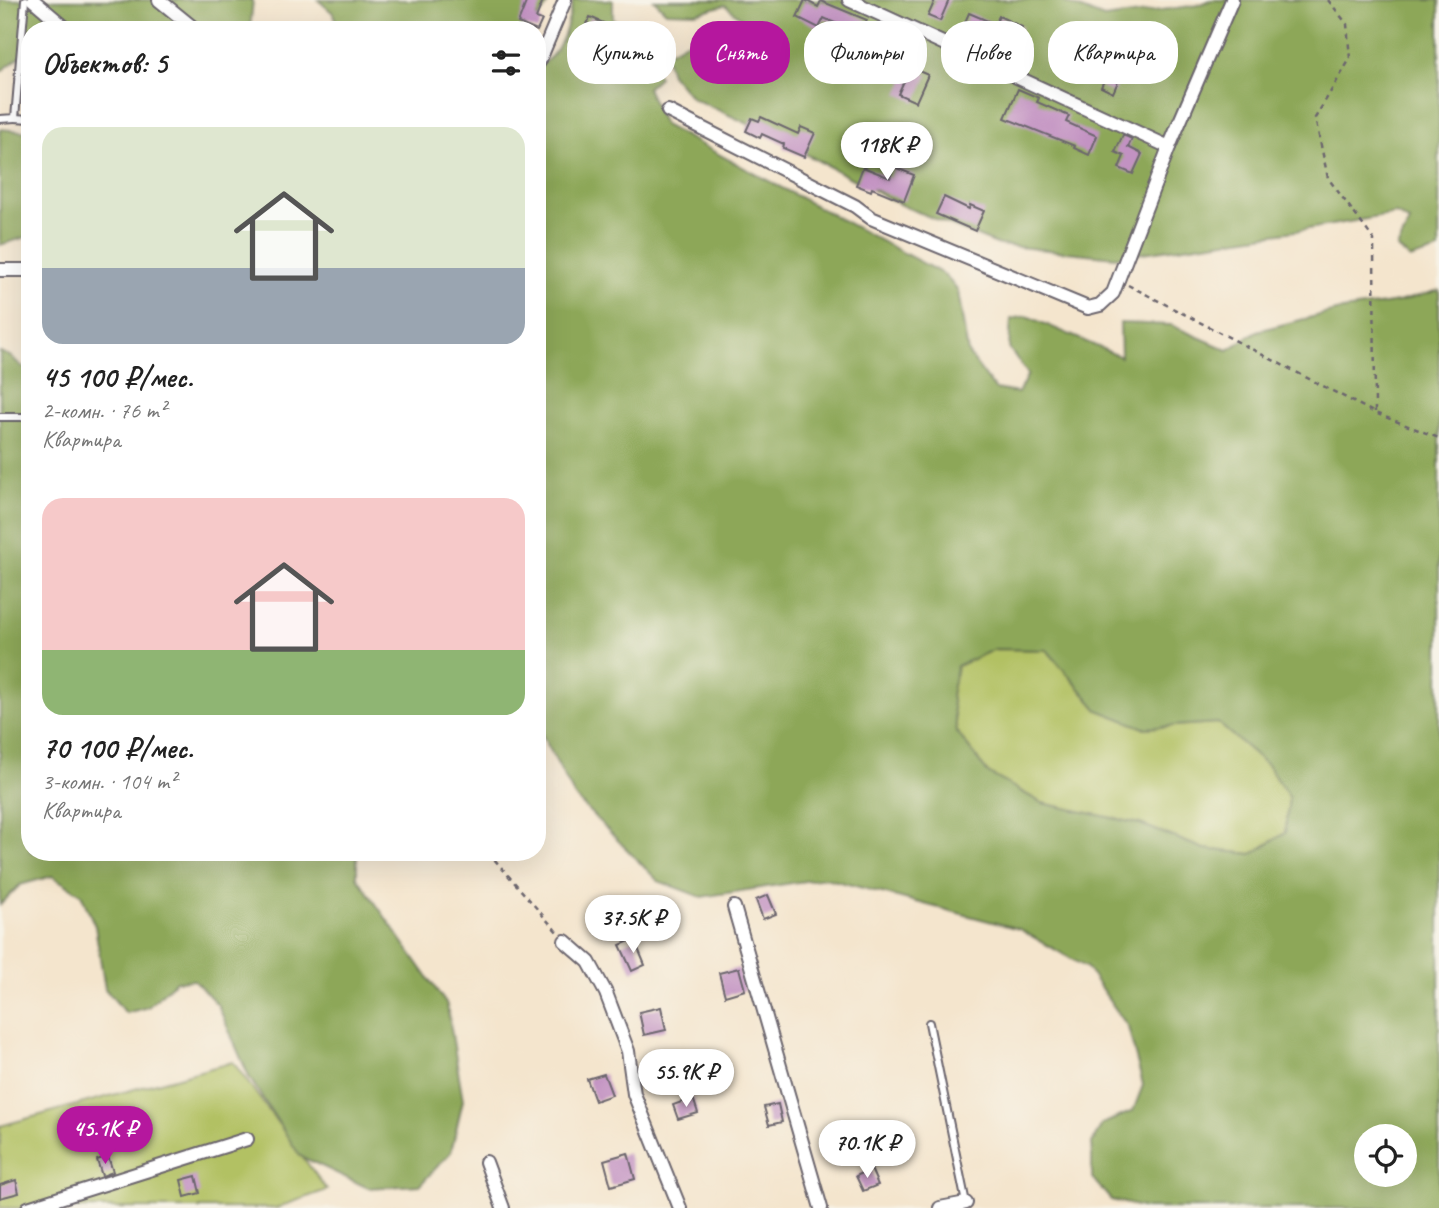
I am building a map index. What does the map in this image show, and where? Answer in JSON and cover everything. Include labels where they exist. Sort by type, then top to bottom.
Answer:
[{"type":"street","points":[[33,0],[58,21]]},
{"type":"street","points":[[159,0],[185,21]]},
{"type":"street","points":[[546,45],[565,0]]},
{"type":"street","points":[[849,0],[1169,147]]},
{"type":"street","points":[[667,111],[855,206],[870,218],[1088,309],[1100,305],[1113,293],[1169,147],[1232,0]]},
{"type":"street","points":[[0,270],[21,271]]},
{"type":"street","points":[[734,907],[821,1208]]},
{"type":"street","points":[[565,941],[589,962],[606,993],[628,1051],[635,1094],[680,1208]]},
{"type":"street","points":[[28,1208],[247,1139]]},
{"type":"street","points":[[486,1163],[503,1208]]},
{"type":"street","points":[[940,1208],[966,1203]]},
{"type":"lane","points":[[23,21],[25,0]]},
{"type":"lane","points":[[15,118],[21,47]]},
{"type":"lane","points":[[0,119],[21,118]]},
{"type":"lane","points":[[0,416],[21,416]]},
{"type":"lane","points":[[929,1023],[966,1203]]},
{"type":"path","points":[[1328,0],[1347,24],[1350,59],[1315,118],[1328,178],[1374,240],[1375,413]]},
{"type":"path","points":[[1119,280],[1375,413],[1439,438]]},
{"type":"path","points":[[496,861],[565,941]]},
{"type":"green space","points":[[0,0],[253,0],[251,21],[21,21],[21,56],[0,72]]},
{"type":"green space","points":[[318,0],[547,0],[547,6],[536,21],[336,21],[333,13]]},
{"type":"green space","points":[[573,0],[613,0],[613,18],[616,21],[568,21]]},
{"type":"green space","points":[[654,0],[1059,0],[1104,18],[1198,5],[1211,0],[1439,0],[1439,250],[1410,259],[1397,248],[1410,222],[1396,214],[1115,257],[999,245],[903,206],[757,128],[692,98],[676,80],[676,48],[690,40],[690,84],[790,84],[790,21],[745,21],[725,5],[696,13],[666,12]]},
{"type":"green space","points":[[567,25],[567,84],[651,84],[647,88],[664,125],[945,275],[958,291],[968,353],[995,389],[1018,393],[1028,374],[1009,348],[1011,319],[1027,316],[1121,357],[1120,323],[1171,325],[1228,350],[1257,331],[1336,311],[1398,302],[1439,290],[1439,1208],[1146,1208],[1111,1200],[1092,1178],[1092,1143],[1102,1124],[1133,1111],[1143,1085],[1128,1027],[1087,968],[1019,929],[825,878],[701,897],[658,881],[575,797],[546,742],[546,61],[563,38]],"holes":[[[995,649],[1047,650],[1098,710],[1144,728],[1218,723],[1267,765],[1289,797],[1285,833],[1252,854],[1204,849],[1140,824],[1042,803],[988,773],[957,732],[951,695],[957,666]]]},
{"type":"green space","points":[[0,129],[21,131],[21,239],[0,245]]},
{"type":"green space","points":[[0,352],[21,365],[21,861],[357,861],[357,877],[447,1005],[463,1100],[451,1152],[420,1185],[368,1188],[300,1156],[249,1077],[218,1005],[194,980],[176,981],[148,1007],[126,1013],[105,989],[95,926],[81,894],[52,876],[20,885],[0,905]]},
{"type":"green space","points":[[995,649],[1047,650],[1098,710],[1144,728],[1218,723],[1267,765],[1289,797],[1285,833],[1252,854],[1204,849],[1140,824],[1042,803],[988,773],[957,732],[951,695],[957,666]]},
{"type":"green space","points":[[233,1062],[327,1190],[276,1208],[0,1208],[0,1126]]},
{"type":"building","points":[[527,0],[543,0],[536,18],[542,21],[519,21]]},
{"type":"building","points":[[805,0],[818,7],[821,1],[867,20],[831,21],[824,18],[822,21],[805,21],[797,17]]},
{"type":"building","points":[[935,0],[949,0],[940,21],[928,16]]},
{"type":"building","points":[[969,13],[988,21],[965,21]]},
{"type":"building","points":[[999,16],[1009,21],[996,21]]},
{"type":"building","points":[[903,84],[924,84],[916,102],[898,94]]},
{"type":"building","points":[[1102,84],[1117,84],[1113,93],[1101,87]]},
{"type":"building","points":[[1018,89],[1039,98],[1037,102],[1069,116],[1066,122],[1097,136],[1089,155],[1074,148],[1075,146],[1005,118]]},
{"type":"building","points":[[761,117],[798,134],[801,127],[815,133],[804,157],[783,148],[784,144],[762,134],[760,138],[746,131],[752,118],[759,121]]},
{"type":"building","points":[[1123,135],[1132,139],[1128,147],[1142,154],[1133,174],[1119,168],[1124,156],[1115,152]]},
{"type":"building","points":[[863,167],[890,178],[894,167],[914,175],[904,201],[872,188],[871,191],[856,185]]},
{"type":"building","points":[[944,197],[969,209],[970,205],[984,211],[975,231],[936,214]]},
{"type":"building","points":[[768,895],[776,914],[763,919],[756,900]]},
{"type":"building","points":[[634,939],[645,965],[632,971],[620,945]]},
{"type":"building","points":[[739,968],[745,990],[725,996],[719,973]]},
{"type":"building","points":[[661,1007],[666,1030],[644,1035],[639,1012]]},
{"type":"building","points":[[604,1074],[612,1095],[595,1101],[587,1079]]},
{"type":"building","points":[[693,1098],[698,1113],[678,1119],[673,1105]]},
{"type":"building","points":[[778,1104],[782,1122],[769,1125],[764,1107]]},
{"type":"building","points":[[628,1153],[635,1179],[611,1186],[604,1160]]},
{"type":"building","points":[[108,1156],[113,1172],[102,1176],[97,1160]]},
{"type":"building","points":[[871,1169],[878,1185],[863,1191],[856,1176]]},
{"type":"building","points":[[196,1176],[200,1193],[185,1197],[181,1180]]},
{"type":"building","points":[[16,1180],[19,1193],[0,1198],[0,1185]]}]
